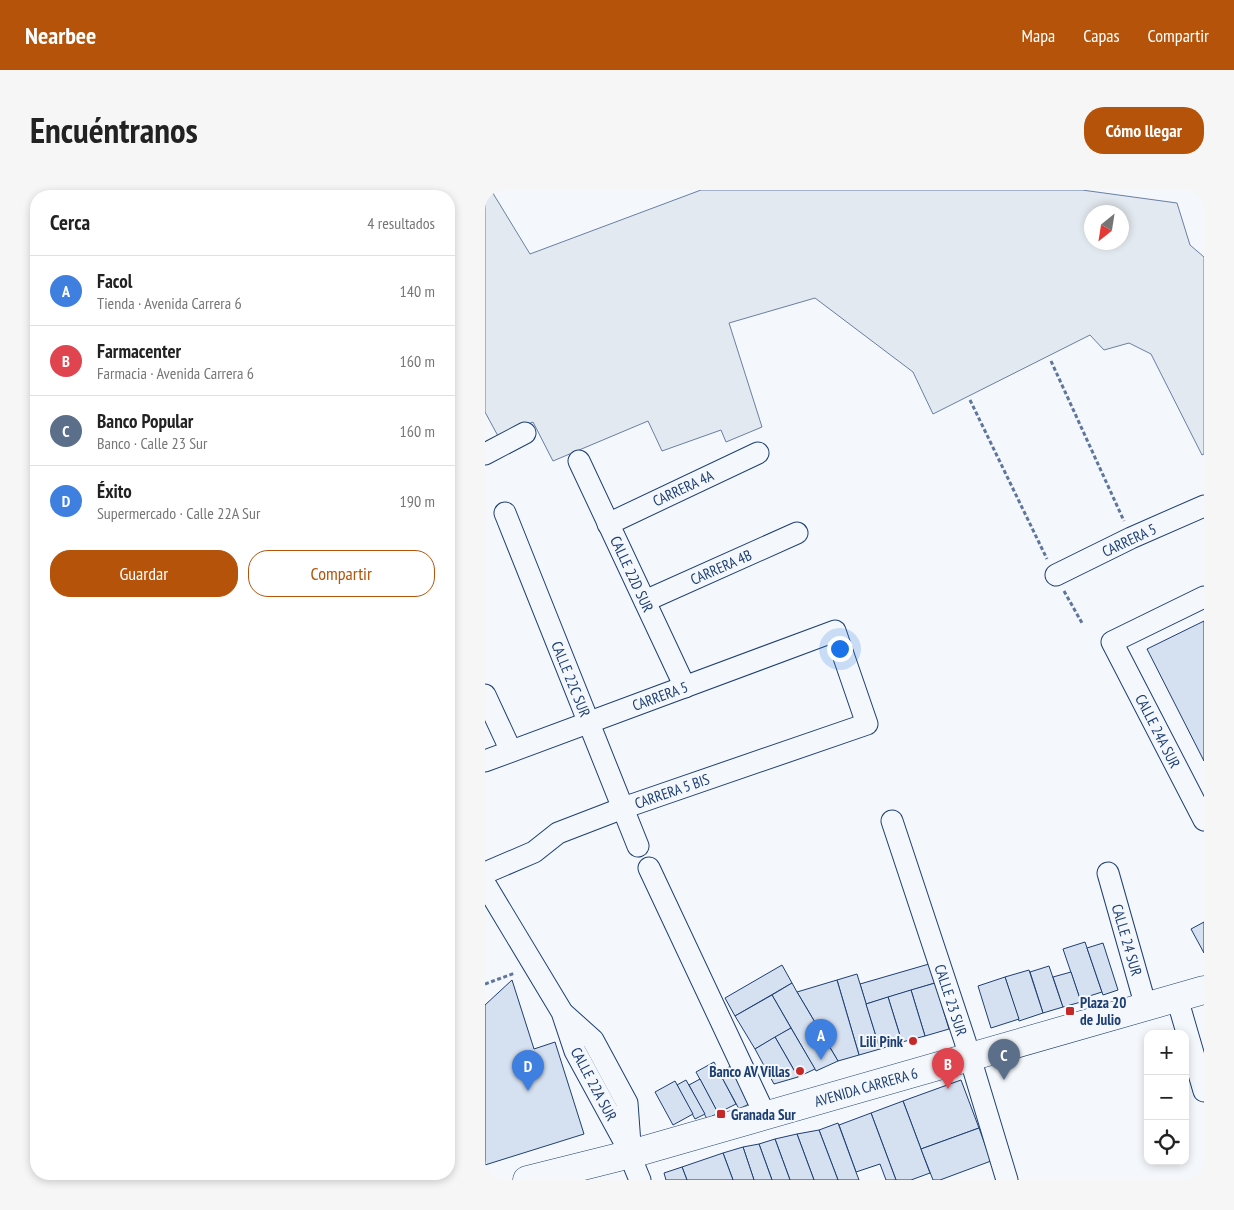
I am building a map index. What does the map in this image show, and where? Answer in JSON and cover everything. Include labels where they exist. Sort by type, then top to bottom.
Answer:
[{"type":"main road","name":"AVENIDA CARRERA 6","points":[[527,1180],[631,1154],[1204,990]]},
{"type":"street","points":[[485,454],[525,433]]},
{"type":"street","name":"CARRERA 4A","points":[[609,524],[758,453]]},
{"type":"street","name":"CALLE 22D SUR","points":[[579,461],[685,687]]},
{"type":"street","name":"CARRERA 5","points":[[1056,576],[1131,538],[1204,506]]},
{"type":"street","name":"CALLE 22C SUR","points":[[505,513],[638,846]]},
{"type":"street","name":"CARRERA 4B","points":[[645,601],[797,532]]},
{"type":"street","name":"CALLE 24A SUR","points":[[1204,597],[1112,642],[1204,820]]},
{"type":"street","name":"CARRERA 5","points":[[485,760],[835,631],[867,724]]},
{"type":"street","points":[[485,695],[511,751]]},
{"type":"street","name":"CARRERA 5 BIS","points":[[485,873],[534,852],[558,833],[623,808],[867,724]]},
{"type":"street","name":"CALLE 23 SUR","points":[[892,821],[1007,1180]]},
{"type":"street","points":[[649,868],[765,1115]]},
{"type":"street","name":"CALLE 24 SUR","points":[[1108,873],[1146,1006]]},
{"type":"street","name":"CALLE 22A SUR","points":[[485,884],[562,1012],[593,1040],[627,1103],[631,1154],[640,1180]]},
{"type":"street","points":[[1177,998],[1204,1091]]},
{"type":"path","points":[[1051,361],[1131,538]]},
{"type":"path","points":[[970,400],[1056,576],[1082,623]]},
{"type":"path","points":[[485,984],[534,966]]},
{"type":"shaded area","points":[[485,190],[491,190],[530,254],[701,190],[1082,190],[1177,203],[1190,245],[1204,257],[1204,454],[1202,455],[1151,354],[1129,343],[1104,350],[1090,335],[933,414],[913,372],[815,298],[729,323],[762,427],[726,442],[721,430],[662,451],[648,421],[553,461],[533,422],[498,436],[485,412]]},
{"type":"building","points":[[1204,621],[1204,761],[1147,649]]},
{"type":"building","points":[[1204,922],[1204,953],[1191,929]]},
{"type":"building","points":[[1085,942],[1102,992],[1080,999],[1063,949]]},
{"type":"building","points":[[1103,943],[1118,990],[1103,995],[1087,948]]},
{"type":"building","points":[[929,964],[935,983],[866,1004],[860,984]]},
{"type":"building","points":[[782,965],[792,983],[735,1016],[725,998]]},
{"type":"building","points":[[1049,966],[1063,1007],[1043,1013],[1030,972]]},
{"type":"building","points":[[1029,970],[1043,1013],[1019,1021],[1005,977]]},
{"type":"building","points":[[1071,972],[1081,1002],[1063,1007],[1053,977]]},
{"type":"building","points":[[857,974],[880,1049],[859,1055],[837,980]]},
{"type":"building","points":[[1005,977],[1019,1019],[991,1028],[978,986]]},
{"type":"building","points":[[512,980],[534,1049],[555,1042],[584,1134],[485,1165],[485,1005]]},
{"type":"building","points":[[837,980],[859,1055],[838,1061],[797,992]]},
{"type":"building","points":[[792,983],[838,1061],[816,1071],[772,995]]},
{"type":"building","points":[[935,983],[949,1029],[925,1036],[911,990]]},
{"type":"building","points":[[911,990],[925,1036],[902,1042],[888,997]]},
{"type":"building","points":[[772,995],[791,1028],[755,1049],[735,1016]]},
{"type":"building","points":[[888,997],[902,1042],[880,1049],[866,1004]]},
{"type":"building","points":[[791,1028],[815,1069],[798,1077],[775,1037]]},
{"type":"building","points":[[775,1037],[798,1077],[774,1084],[755,1049]]},
{"type":"building","points":[[714,1062],[736,1104],[718,1113],[696,1072]]},
{"type":"building","points":[[735,1064],[755,1101],[739,1109],[719,1072]]},
{"type":"building","points":[[700,1079],[718,1113],[707,1119],[689,1085]]},
{"type":"building","points":[[686,1080],[705,1114],[695,1119],[677,1085]]},
{"type":"building","points":[[961,1080],[979,1128],[921,1149],[903,1101]]},
{"type":"building","points":[[675,1081],[693,1114],[673,1125],[655,1092]]},
{"type":"building","points":[[903,1101],[930,1173],[911,1180],[896,1180],[871,1113]]},
{"type":"building","points":[[871,1113],[896,1180],[886,1180],[880,1164],[856,1172],[839,1125]]},
{"type":"building","points":[[838,1123],[859,1180],[838,1180],[819,1130]]},
{"type":"building","points":[[979,1128],[991,1161],[940,1180],[933,1180],[921,1149]]},
{"type":"building","points":[[819,1130],[838,1180],[814,1180],[797,1134]]},
{"type":"building","points":[[797,1134],[814,1180],[790,1180],[775,1139]]},
{"type":"building","points":[[775,1139],[790,1180],[772,1180],[759,1144]]},
{"type":"building","points":[[759,1144],[772,1180],[754,1180],[743,1147]]},
{"type":"building","points":[[743,1147],[754,1180],[733,1180],[723,1153]]},
{"type":"building","points":[[723,1153],[733,1180],[687,1180],[682,1167]]},
{"type":"building","points":[[682,1167],[687,1180],[666,1180],[664,1173]]},
{"type":"place","name":"Plaza 20 de Julio","points":[[1070,1011]]},
{"type":"place","name":"Lili Pink","points":[[913,1041]]},
{"type":"place","name":"Facol","points":[[821,1060]]},
{"type":"place","name":"Banco AV Villas","points":[[800,1071]]},
{"type":"place","name":"Banco Popular","points":[[1004,1080]]},
{"type":"place","name":"Farmacenter","points":[[948,1089]]},
{"type":"place","name":"Éxito","points":[[528,1091]]},
{"type":"place","name":"Granada Sur","points":[[721,1114]]}]
